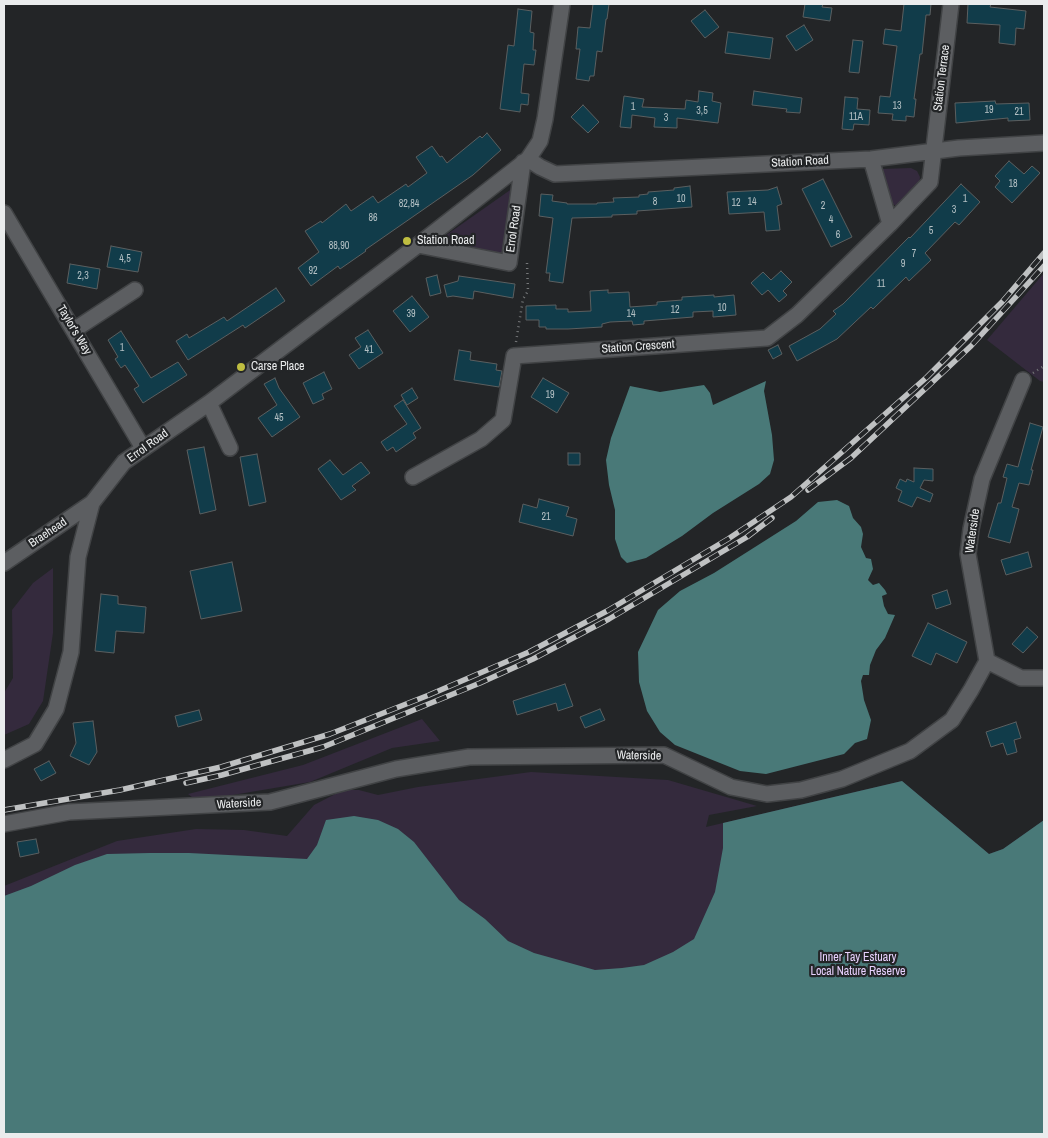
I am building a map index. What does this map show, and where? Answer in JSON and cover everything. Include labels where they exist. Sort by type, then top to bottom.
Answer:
[{"type":"street","name":"Errol Road","points":[[4,760],[35,744],[56,709],[71,652],[78,557],[92,503],[124,462],[209,403],[526,161],[540,141],[562,4]]},
{"type":"street","name":"Station Terrace","points":[[933,151],[952,4]]},
{"type":"street","name":"Station Road","points":[[526,161],[555,174],[871,159],[960,148],[1044,143]]},
{"type":"street","name":"Station Crescent","points":[[514,356],[767,338],[797,315],[930,182],[933,151]]},
{"type":"street","points":[[871,159],[890,224]]},
{"type":"street","name":"Errol Road","points":[[418,245],[509,263],[526,161]]},
{"type":"street","name":"Taylor's Way","points":[[4,213],[143,448]]},
{"type":"street","points":[[74,330],[134,290]]},
{"type":"street","points":[[182,421],[180,417],[182,412],[307,317],[311,317],[315,323]]},
{"type":"street","points":[[413,477],[481,439],[503,420],[514,356]]},
{"type":"street","name":"Waterside","points":[[4,824],[69,812],[270,802],[396,769],[469,756],[664,755],[731,787],[767,794],[801,790],[842,779],[910,751],[952,720],[987,661],[968,554],[971,529],[982,479],[1023,380]]},
{"type":"street","points":[[209,403],[230,448]]},
{"type":"street","name":"Braehead","points":[[4,563],[92,503]]},
{"type":"street","points":[[987,661],[1020,678],[1044,678]]},
{"type":"path","points":[[510,258],[527,263],[528,291],[523,299],[519,314],[514,356]]},
{"type":"green space","points":[[911,168],[917,171],[920,177],[919,184],[896,206],[893,204],[881,178],[881,169]]},
{"type":"green space","points":[[513,188],[505,250],[502,254],[442,242],[442,238]]},
{"type":"green space","points":[[1044,273],[1044,382],[1040,381],[987,340]]},
{"type":"green space","points":[[53,568],[53,633],[43,701],[29,724],[4,735],[4,693],[13,678],[12,610],[33,583]]},
{"type":"green space","points":[[422,719],[440,741],[392,748],[310,782],[197,801],[188,794],[303,765]]},
{"type":"green space","name":"Inner Tay Estuary Local Nature Reserve","points":[[531,772],[668,780],[757,806],[709,815],[706,827],[902,781],[989,854],[1003,849],[1044,820],[1044,1134],[4,1134],[4,886],[117,841],[196,829],[244,830],[287,836],[314,805],[343,790],[359,790],[378,795],[418,787]]},
{"type":"water","points":[[766,381],[764,391],[772,435],[774,460],[770,474],[759,484],[713,513],[682,536],[646,558],[627,563],[621,557],[615,539],[615,510],[606,460],[611,438],[630,386],[660,392],[704,385],[710,393],[713,405]]},
{"type":"water","points":[[837,500],[849,506],[853,518],[861,527],[863,534],[861,547],[866,558],[871,559],[873,569],[868,580],[873,585],[879,583],[885,590],[887,594],[882,596],[884,606],[888,614],[895,615],[885,638],[876,650],[870,665],[869,675],[863,675],[861,681],[864,700],[871,720],[867,739],[855,743],[844,754],[766,774],[740,771],[675,745],[660,732],[647,711],[639,682],[638,652],[658,610],[680,591],[714,573],[796,521],[818,502]]},
{"type":"water","name":"Inner Tay Estuary Local Nature Reserve","points":[[902,781],[989,854],[1003,849],[1044,820],[1044,1134],[4,1134],[4,896],[31,886],[75,865],[107,854],[189,853],[307,859],[317,845],[326,820],[354,816],[378,820],[398,829],[414,842],[459,900],[485,919],[508,941],[534,953],[595,970],[622,968],[644,965],[673,952],[694,939],[715,892],[723,848],[723,823]]},
{"type":"building","points":[[593,4],[609,4],[602,52],[597,51],[594,76],[590,76],[589,81],[576,79],[580,49],[576,49],[578,27],[590,28]]},
{"type":"building","points":[[805,4],[823,4],[822,7],[832,8],[830,21],[803,17]]},
{"type":"building","points":[[904,4],[931,4],[930,15],[926,15],[922,54],[920,54],[914,99],[916,99],[914,117],[906,116],[906,121],[892,120],[893,114],[878,113],[880,96],[890,97],[897,46],[883,44],[885,29],[901,31]]},
{"type":"building","points":[[968,4],[991,4],[990,7],[1026,11],[1024,29],[1016,28],[1015,45],[999,43],[1000,25],[967,23]]},
{"type":"building","points":[[518,9],[532,11],[530,32],[534,33],[533,50],[536,50],[534,65],[524,64],[521,93],[529,94],[528,105],[521,104],[520,112],[500,109],[508,45],[514,46]]},
{"type":"building","points":[[705,10],[719,27],[705,38],[691,21]]},
{"type":"building","points":[[804,25],[813,40],[796,51],[786,36]]},
{"type":"building","points":[[728,32],[773,38],[770,59],[725,53]]},
{"type":"building","points":[[853,40],[863,41],[859,73],[849,72]]},
{"type":"building","points":[[699,91],[713,93],[712,101],[721,103],[718,123],[677,118],[677,128],[654,127],[655,118],[632,115],[631,128],[620,127],[624,96],[644,99],[642,107],[685,109],[686,100],[698,102]]},
{"type":"building","points":[[754,91],[802,98],[800,113],[786,112],[787,109],[752,105]]},
{"type":"building","points":[[845,97],[858,98],[857,109],[870,110],[869,125],[854,124],[853,130],[842,129]]},
{"type":"building","points":[[995,101],[996,104],[1029,103],[1030,120],[1008,121],[1008,118],[956,123],[955,103]]},
{"type":"building","points":[[583,105],[599,122],[588,133],[571,117]]},
{"type":"building","points":[[487,133],[501,150],[473,175],[340,269],[338,266],[311,286],[298,268],[319,252],[305,231],[321,221],[322,223],[346,204],[351,211],[373,196],[378,203],[406,184],[408,187],[427,173],[416,157],[432,146],[447,163],[480,136],[482,138]]},
{"type":"building","points":[[1009,161],[1024,174],[1032,166],[1040,173],[1012,203],[995,187],[1000,181],[995,176]]},
{"type":"building","points":[[823,179],[852,237],[831,247],[802,189]]},
{"type":"building","points":[[961,184],[980,202],[959,225],[955,222],[925,253],[931,260],[909,281],[906,277],[873,309],[871,307],[837,339],[797,361],[789,346],[820,329],[836,314],[833,311],[843,304],[910,238]]},
{"type":"building","points":[[690,186],[692,207],[637,211],[637,214],[612,215],[612,217],[572,218],[563,283],[549,281],[550,273],[546,273],[553,218],[539,216],[541,194],[553,195],[552,201],[567,204],[597,204],[614,202],[613,198],[639,197],[639,195],[648,194],[648,192],[674,190],[674,188]]},
{"type":"building","points":[[777,187],[782,204],[777,206],[780,230],[766,231],[764,212],[729,214],[727,192],[768,190]]},
{"type":"building","points":[[111,246],[142,252],[138,272],[107,267]]},
{"type":"building","points":[[70,264],[100,269],[97,289],[67,283]]},
{"type":"building","points":[[781,271],[792,282],[783,291],[787,295],[779,302],[768,290],[762,295],[751,283],[763,272],[771,280]]},
{"type":"building","points":[[437,275],[441,293],[430,296],[426,278]]},
{"type":"building","points":[[459,276],[515,284],[513,298],[474,291],[473,299],[447,297],[444,285],[458,281]]},
{"type":"building","points":[[276,288],[285,301],[245,328],[243,325],[188,360],[176,341],[187,334],[189,338],[224,317],[227,321]]},
{"type":"building","points":[[608,290],[608,293],[629,292],[630,307],[657,305],[657,302],[682,300],[682,297],[734,295],[736,315],[713,317],[713,311],[693,312],[693,317],[644,321],[644,324],[633,325],[632,321],[610,322],[602,324],[602,327],[568,329],[546,329],[546,327],[539,327],[539,320],[526,320],[526,306],[556,305],[556,309],[568,309],[568,312],[591,311],[590,291]]},
{"type":"building","points":[[412,296],[429,317],[410,332],[393,311]]},
{"type":"building","points":[[368,330],[383,353],[359,369],[349,355],[361,347],[355,338]]},
{"type":"building","points":[[121,331],[151,378],[178,362],[187,375],[143,403],[134,389],[139,386],[125,365],[121,368],[115,359],[118,357],[108,340]]},
{"type":"building","points":[[778,345],[782,354],[773,359],[768,350]]},
{"type":"building","points":[[459,350],[471,352],[470,360],[497,364],[496,370],[502,371],[499,387],[454,380]]},
{"type":"building","points":[[324,372],[332,389],[322,394],[324,399],[313,404],[303,383]]},
{"type":"building","points":[[275,378],[279,388],[300,417],[272,437],[258,418],[277,405],[264,384]]},
{"type":"building","points":[[543,378],[569,393],[557,413],[531,397]]},
{"type":"building","points":[[412,388],[418,398],[407,405],[401,395]]},
{"type":"building","points":[[403,400],[421,428],[413,433],[416,438],[396,452],[393,447],[387,451],[381,442],[407,424],[394,406]]},
{"type":"building","points":[[1030,423],[1043,427],[1031,470],[1033,470],[1029,485],[1019,483],[1012,507],[1019,509],[1010,543],[988,537],[998,503],[1001,503],[1007,478],[1003,477],[1007,464],[1018,467]]},
{"type":"building","points":[[204,447],[216,510],[200,514],[187,450]]},
{"type":"building","points":[[568,453],[580,453],[580,465],[568,465]]},
{"type":"building","points":[[257,454],[266,502],[249,506],[240,457]]},
{"type":"building","points":[[330,460],[343,475],[361,462],[370,473],[352,486],[356,490],[341,500],[318,469]]},
{"type":"building","points":[[914,468],[933,469],[933,481],[924,480],[920,488],[933,494],[930,502],[917,497],[912,507],[898,501],[902,491],[896,488],[900,479],[906,482],[907,479],[914,482]]},
{"type":"building","points":[[539,499],[569,507],[566,516],[577,519],[573,536],[519,522],[523,504],[537,508]]},
{"type":"building","points":[[1028,552],[1032,567],[1006,575],[1001,560]]},
{"type":"building","points":[[232,562],[242,611],[201,619],[190,571]]},
{"type":"building","points":[[947,590],[951,604],[936,609],[932,595]]},
{"type":"building","points":[[101,594],[118,596],[118,604],[146,607],[144,633],[116,631],[114,653],[95,651]]},
{"type":"building","points":[[928,623],[967,642],[957,663],[936,653],[931,665],[912,656]]},
{"type":"building","points":[[1027,627],[1038,637],[1023,653],[1012,644]]},
{"type":"building","points":[[565,684],[573,706],[558,711],[556,703],[517,715],[513,701]]},
{"type":"building","points":[[600,709],[605,720],[585,728],[580,717]]},
{"type":"building","points":[[199,710],[202,720],[178,727],[175,716]]},
{"type":"building","points":[[93,721],[97,752],[89,765],[70,756],[76,743],[73,723]]},
{"type":"building","points":[[1016,722],[1021,738],[1014,740],[1017,752],[1007,755],[1003,743],[991,747],[986,732]]},
{"type":"building","points":[[49,761],[56,773],[41,781],[34,769]]},
{"type":"building","points":[[36,839],[39,853],[20,857],[17,842]]},
{"type":"railway","points":[[4,810],[120,790],[221,767],[330,734],[429,695],[529,652],[607,611],[728,539],[791,497],[927,377],[1002,302],[1044,253]]},
{"type":"railway","points":[[808,490],[851,458],[971,346],[1044,266]]},
{"type":"railway","points":[[186,783],[323,747],[480,683],[533,659],[609,619],[747,537],[772,518]]},
{"type":"place","name":"Station Road","points":[[407,241]]},
{"type":"place","name":"Carse Place","points":[[241,367]]}]
